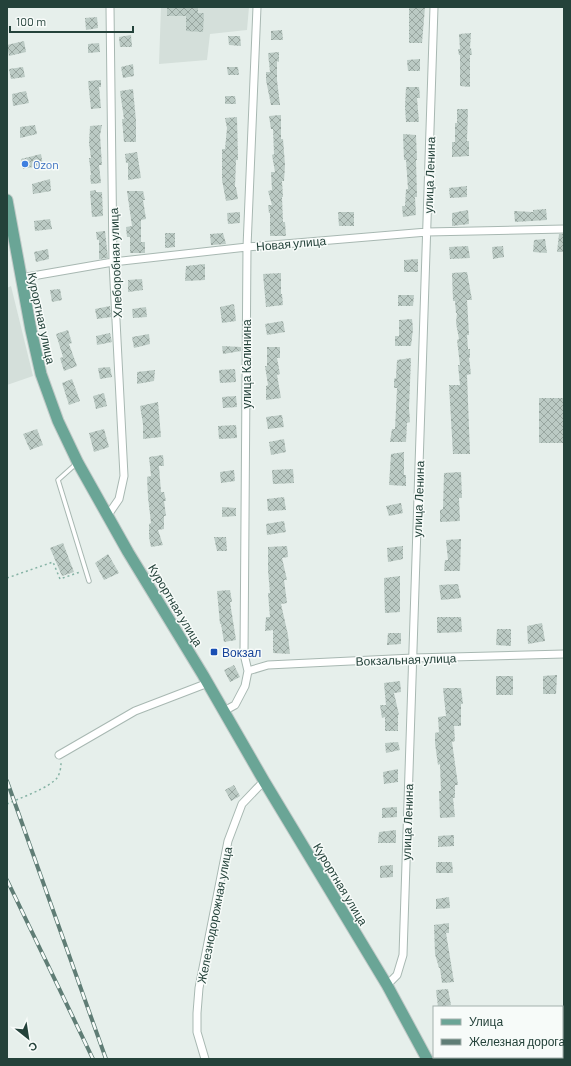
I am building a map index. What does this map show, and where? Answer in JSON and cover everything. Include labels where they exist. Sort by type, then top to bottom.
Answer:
[{"type":"main road","name":"Курортная улица","points":[[7,200],[21,278],[41,374],[58,421],[78,463],[128,552],[208,683],[264,781],[387,985],[427,1059]]},
{"type":"street","name":"Хлеборобная улица","points":[[108,515],[119,499],[124,476],[113,262],[110,7]]},
{"type":"street","name":"улица Калинина","points":[[224,711],[235,705],[245,686],[248,671],[244,654],[247,247],[257,7]]},
{"type":"street","name":"улица Ленина","points":[[387,985],[397,975],[403,955],[434,7]]},
{"type":"street","name":"Новая улица","points":[[21,278],[113,262],[247,247],[427,232],[564,229]]},
{"type":"street","name":"Вокзальная улица","points":[[248,671],[268,665],[412,658],[564,654]]},
{"type":"street","points":[[60,755],[135,711],[208,683]]},
{"type":"street","name":"Железнодорожная улица","points":[[205,1059],[197,1032],[199,994],[228,841],[242,804],[264,781]]},
{"type":"lane","points":[[78,463],[58,480],[89,582]]},
{"type":"path","points":[[7,578],[54,562],[60,578],[86,570]]},
{"type":"path","points":[[7,804],[48,786],[58,778],[61,766],[60,755]]},
{"type":"shaded area","points":[[161,7],[249,7],[247,30],[210,34],[207,60],[159,64]]},
{"type":"shaded area","points":[[11,286],[33,376],[7,385],[7,288]]},
{"type":"building","points":[[167,7],[198,7],[198,13],[204,13],[203,32],[186,31],[186,16],[167,16]]},
{"type":"building","points":[[409,7],[425,7],[422,43],[409,43]]},
{"type":"building","points":[[97,17],[98,28],[86,30],[85,18]]},
{"type":"building","points":[[282,30],[283,40],[271,40],[271,31]]},
{"type":"building","points":[[471,33],[470,48],[472,55],[470,55],[470,87],[460,86],[460,55],[458,49],[460,49],[459,34]]},
{"type":"building","points":[[131,35],[132,47],[120,47],[119,37]]},
{"type":"building","points":[[228,36],[240,36],[241,46],[229,45]]},
{"type":"building","points":[[24,41],[26,52],[9,56],[7,45]]},
{"type":"building","points":[[99,43],[100,52],[88,53],[88,44]]},
{"type":"building","points":[[279,52],[279,62],[277,61],[277,80],[280,105],[271,105],[266,80],[266,72],[270,72],[268,53]]},
{"type":"building","points":[[420,59],[420,71],[408,71],[407,60]]},
{"type":"building","points":[[133,64],[134,76],[123,78],[121,67]]},
{"type":"building","points":[[23,67],[25,77],[11,79],[9,69]]},
{"type":"building","points":[[227,67],[238,67],[239,75],[228,75]]},
{"type":"building","points":[[101,80],[101,87],[99,87],[101,108],[91,109],[88,81]]},
{"type":"building","points":[[406,87],[419,87],[420,98],[417,98],[419,122],[406,122]]},
{"type":"building","points":[[133,89],[136,142],[124,142],[122,119],[124,119],[120,91]]},
{"type":"building","points":[[26,91],[29,103],[13,106],[12,94]]},
{"type":"building","points":[[225,96],[235,96],[236,104],[225,104]]},
{"type":"building","points":[[457,109],[468,109],[467,141],[469,141],[469,156],[452,157],[452,142],[455,142]]},
{"type":"building","points":[[281,115],[281,139],[283,139],[285,165],[284,181],[282,181],[283,222],[285,222],[286,236],[270,236],[270,213],[268,205],[272,205],[268,191],[272,190],[271,172],[275,172],[272,155],[274,154],[273,129],[271,129],[269,116]]},
{"type":"building","points":[[237,117],[238,160],[236,160],[235,187],[238,199],[226,201],[222,180],[222,149],[225,149],[227,128],[225,118]]},
{"type":"building","points":[[35,125],[37,134],[20,138],[20,127]]},
{"type":"building","points":[[102,125],[100,135],[102,165],[99,165],[101,183],[91,184],[89,158],[91,158],[89,143],[90,126]]},
{"type":"building","points":[[403,134],[416,135],[417,197],[415,197],[416,215],[403,217],[402,206],[405,206],[406,189],[408,189],[406,160],[404,160]]},
{"type":"building","points":[[137,152],[141,178],[128,180],[128,163],[126,163],[125,154]]},
{"type":"building","points":[[41,154],[43,165],[23,169],[21,159]]},
{"type":"building","points":[[50,179],[51,191],[33,194],[32,184]]},
{"type":"building","points":[[467,186],[467,197],[450,198],[449,188]]},
{"type":"building","points":[[96,190],[96,192],[102,192],[103,216],[92,217],[90,191]]},
{"type":"building","points":[[127,191],[143,191],[146,219],[141,220],[141,242],[145,242],[145,253],[130,253],[130,237],[127,237],[126,227],[132,226]]},
{"type":"building","points":[[546,209],[547,220],[515,222],[514,211],[533,212],[533,210]]},
{"type":"building","points":[[468,210],[469,224],[452,226],[452,213]]},
{"type":"building","points":[[240,212],[240,223],[228,224],[227,213]]},
{"type":"building","points":[[338,212],[354,212],[354,226],[339,226]]},
{"type":"building","points":[[50,219],[52,229],[35,231],[34,221]]},
{"type":"building","points":[[105,231],[108,258],[99,259],[99,240],[97,240],[96,232]]},
{"type":"building","points":[[165,233],[175,233],[175,247],[165,248]]},
{"type":"building","points":[[223,233],[226,244],[211,245],[210,234]]},
{"type":"building","points":[[559,234],[564,234],[564,252],[557,252]]},
{"type":"building","points":[[545,239],[547,253],[533,252],[534,240]]},
{"type":"building","points":[[468,246],[470,258],[450,259],[449,247]]},
{"type":"building","points":[[503,246],[504,257],[493,259],[492,247]]},
{"type":"building","points":[[48,249],[49,259],[36,262],[34,252]]},
{"type":"building","points":[[418,259],[418,272],[404,272],[404,260]]},
{"type":"building","points":[[205,264],[205,280],[185,281],[186,266]]},
{"type":"building","points":[[467,272],[472,300],[467,300],[469,335],[467,335],[468,349],[470,349],[469,358],[471,374],[467,375],[470,454],[453,454],[449,385],[460,385],[458,365],[460,365],[457,340],[459,339],[456,323],[457,313],[455,301],[453,301],[452,273]]},
{"type":"building","points":[[281,273],[281,294],[283,305],[266,307],[263,274]]},
{"type":"building","points":[[142,279],[143,290],[128,292],[128,280]]},
{"type":"building","points":[[60,289],[62,300],[52,302],[50,290]]},
{"type":"building","points":[[398,295],[414,295],[413,306],[398,306]]},
{"type":"building","points":[[234,304],[236,321],[222,323],[220,307]]},
{"type":"building","points":[[110,306],[111,317],[97,319],[95,309]]},
{"type":"building","points":[[146,307],[147,317],[133,318],[132,309]]},
{"type":"building","points":[[412,319],[413,329],[411,346],[395,346],[395,336],[399,336],[399,320]]},
{"type":"building","points":[[283,321],[285,332],[267,335],[265,324]]},
{"type":"building","points":[[68,330],[72,343],[69,344],[77,366],[64,371],[60,358],[63,357],[56,334]]},
{"type":"building","points":[[110,333],[112,342],[97,345],[96,336]]},
{"type":"building","points":[[149,334],[150,344],[134,348],[132,337]]},
{"type":"building","points":[[222,346],[241,347],[241,351],[223,354]]},
{"type":"building","points":[[267,347],[280,347],[280,358],[277,358],[280,374],[277,375],[281,398],[266,400],[266,386],[268,385],[265,366],[267,366]]},
{"type":"building","points":[[411,358],[409,408],[410,422],[407,423],[406,442],[390,442],[392,429],[395,429],[397,388],[394,388],[394,379],[396,378],[397,360]]},
{"type":"building","points":[[110,367],[112,377],[100,379],[98,368]]},
{"type":"building","points":[[235,369],[236,382],[220,383],[219,370]]},
{"type":"building","points":[[155,370],[154,381],[137,384],[137,372]]},
{"type":"building","points":[[72,379],[80,401],[69,405],[62,383]]},
{"type":"building","points":[[104,393],[107,406],[96,409],[93,396]]},
{"type":"building","points":[[236,396],[237,407],[223,408],[222,397]]},
{"type":"building","points":[[539,398],[564,398],[564,443],[539,443]]},
{"type":"building","points":[[158,402],[161,437],[143,439],[143,424],[140,406]]},
{"type":"building","points":[[282,415],[284,427],[268,429],[266,417]]},
{"type":"building","points":[[236,425],[237,438],[219,439],[218,426]]},
{"type":"building","points":[[37,429],[43,445],[30,450],[23,434]]},
{"type":"building","points":[[104,429],[109,447],[94,452],[89,433]]},
{"type":"building","points":[[284,439],[286,452],[271,455],[269,442]]},
{"type":"building","points":[[404,452],[404,475],[406,475],[406,486],[389,485],[391,454]]},
{"type":"building","points":[[163,455],[164,466],[159,466],[161,492],[164,492],[166,501],[164,501],[166,516],[164,516],[164,529],[158,530],[163,545],[151,547],[149,537],[149,524],[151,523],[147,477],[151,476],[149,457]]},
{"type":"building","points":[[293,469],[294,483],[273,484],[272,470]]},
{"type":"building","points":[[234,470],[235,481],[221,483],[220,472]]},
{"type":"building","points":[[461,472],[462,498],[459,498],[460,521],[440,522],[440,510],[443,509],[444,473]]},
{"type":"building","points":[[284,497],[286,510],[268,511],[267,499]]},
{"type":"building","points":[[401,503],[403,513],[389,516],[386,506]]},
{"type":"building","points":[[222,507],[236,508],[236,516],[222,517]]},
{"type":"building","points":[[284,521],[286,532],[267,535],[266,524]]},
{"type":"building","points":[[214,537],[226,537],[227,551],[217,551]]},
{"type":"building","points":[[461,539],[460,571],[444,571],[445,560],[448,560],[446,540]]},
{"type":"building","points":[[63,543],[74,572],[62,576],[50,548]]},
{"type":"building","points":[[287,546],[288,557],[282,558],[287,580],[284,580],[287,603],[281,604],[288,635],[290,654],[273,653],[273,630],[265,631],[266,617],[270,617],[268,593],[270,593],[268,547]]},
{"type":"building","points":[[403,546],[403,559],[388,562],[387,548]]},
{"type":"building","points":[[108,554],[119,573],[104,580],[95,563]]},
{"type":"building","points":[[400,576],[400,612],[385,613],[384,578]]},
{"type":"building","points":[[458,584],[461,598],[441,600],[439,585]]},
{"type":"building","points":[[230,590],[232,602],[230,602],[236,640],[224,642],[220,624],[217,591]]},
{"type":"building","points":[[437,617],[461,617],[462,632],[437,633]]},
{"type":"building","points":[[542,623],[545,641],[528,644],[527,626]]},
{"type":"building","points":[[497,629],[511,629],[511,646],[496,645]]},
{"type":"building","points":[[388,633],[401,633],[401,644],[387,645]]},
{"type":"building","points":[[234,665],[240,677],[230,682],[224,670]]},
{"type":"building","points":[[557,675],[556,694],[543,694],[543,676]]},
{"type":"building","points":[[496,676],[513,676],[513,695],[496,695]]},
{"type":"building","points":[[400,681],[401,692],[394,693],[399,715],[398,731],[385,731],[385,717],[382,718],[380,705],[386,705],[384,683]]},
{"type":"building","points":[[443,688],[461,688],[463,704],[461,704],[461,726],[454,726],[455,741],[452,742],[458,785],[455,785],[455,798],[453,798],[455,817],[440,818],[440,764],[438,765],[435,733],[439,732],[438,717],[446,716]]},
{"type":"building","points":[[398,742],[400,750],[386,753],[385,743]]},
{"type":"building","points":[[398,769],[398,782],[384,784],[383,772]]},
{"type":"building","points":[[234,785],[240,796],[231,801],[225,790]]},
{"type":"building","points":[[397,807],[397,817],[382,818],[382,808]]},
{"type":"building","points":[[396,830],[396,843],[378,843],[379,832]]},
{"type":"building","points":[[454,835],[454,846],[438,847],[438,836]]},
{"type":"building","points":[[436,862],[452,862],[453,873],[436,873]]},
{"type":"building","points":[[393,865],[393,877],[380,878],[380,866]]},
{"type":"building","points":[[449,897],[450,908],[436,909],[436,899]]},
{"type":"building","points":[[449,923],[449,933],[446,933],[454,982],[442,983],[440,968],[435,954],[434,925]]},
{"type":"building","points":[[448,989],[451,1005],[438,1006],[436,990]]},
{"type":"railway","points":[[7,781],[106,1059]]},
{"type":"railway","points":[[7,880],[93,1059]]},
{"type":"place","name":"Ozon","points":[[25,164]]},
{"type":"place","name":"Вокзал","points":[[214,652]]}]
